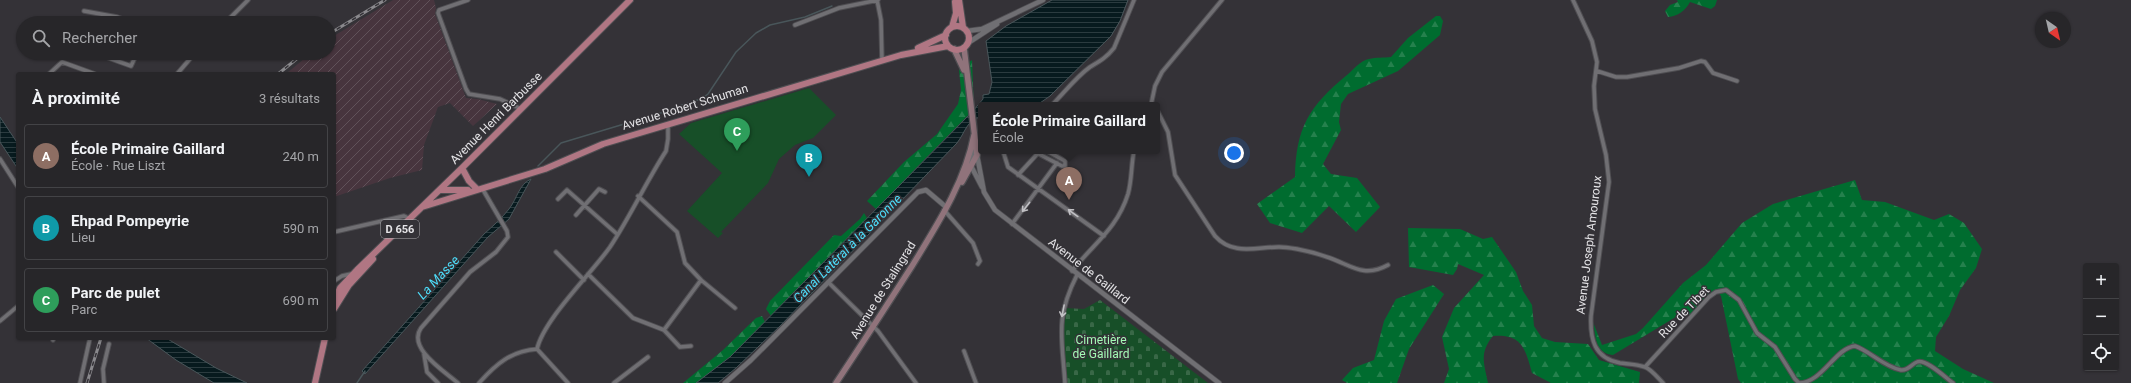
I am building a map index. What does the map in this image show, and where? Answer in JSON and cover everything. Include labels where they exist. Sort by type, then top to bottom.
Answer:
[{"type":"main road","name":"Avenue Henri Barbusse","points":[[336,297],[340,288],[357,270],[438,192],[630,0]]},
{"type":"main road","points":[[951,48],[946,35],[952,27],[956,13],[955,0]]},
{"type":"main road","points":[[959,0],[965,29],[966,45]]},
{"type":"main road","points":[[952,27],[965,29]]},
{"type":"main road","name":"Avenue Robert Schuman","points":[[904,55],[946,35]]},
{"type":"main road","name":"Avenue Robert Schuman","points":[[422,207],[545,169],[603,144],[668,124],[904,55],[966,45]]},
{"type":"main road","name":"Avenue de Stalingrad","points":[[836,383],[874,326],[972,166],[976,155],[975,134],[966,74],[966,45]]},
{"type":"main road","name":"Avenue de Stalingrad","points":[[951,48],[966,74]]},
{"type":"main road","name":"Avenue de Stalingrad","points":[[945,209],[964,172],[975,134]]},
{"type":"main road","points":[[462,168],[469,182],[478,189]]},
{"type":"main road","name":"Avenue Robert Schuman","points":[[438,192],[478,189]]},
{"type":"main road","points":[[438,192],[448,199]]},
{"type":"main road","name":"Avenue Henri Barbusse","points":[[336,307],[349,285],[375,257],[377,251]]},
{"type":"main road","points":[[349,285],[352,276]]},
{"type":"main road","points":[[315,383],[325,340]]},
{"type":"street","points":[[232,16],[248,0]]},
{"type":"street","points":[[468,0],[439,10],[438,13],[467,92],[500,99],[521,109]]},
{"type":"street","points":[[795,25],[839,8],[877,0],[881,20],[882,61]]},
{"type":"street","points":[[965,29],[982,29],[1042,0]]},
{"type":"street","points":[[1055,102],[1089,68],[1099,64],[1114,48],[1134,0]]},
{"type":"street","points":[[1152,102],[1155,86],[1162,72],[1222,0]]},
{"type":"street","name":"Avenue Joseph Amouroux","points":[[1573,0],[1592,41],[1597,62],[1598,71],[1594,86],[1595,109],[1606,155],[1609,182],[1592,309],[1592,333],[1596,347],[1602,356],[1617,362],[1645,367]]},
{"type":"street","points":[[84,11],[112,16]]},
{"type":"street","points":[[966,45],[1016,13]]},
{"type":"street","points":[[115,60],[131,66],[134,60]]},
{"type":"street","points":[[179,72],[189,60]]},
{"type":"street","points":[[1598,71],[1616,77],[1627,77],[1679,68],[1701,61],[1706,62],[1713,73],[1737,81]]},
{"type":"street","points":[[51,72],[62,62],[90,72]]},
{"type":"street","points":[[1160,116],[1168,132],[1175,175],[1215,236],[1224,244],[1238,249],[1280,246],[1322,255],[1367,272],[1388,266]]},
{"type":"street","points":[[537,349],[539,341],[552,320],[584,280],[617,234],[638,196],[666,151],[668,124]]},
{"type":"street","points":[[972,148],[974,154],[970,164],[984,192]]},
{"type":"street","points":[[1004,154],[1006,164],[1018,175],[1104,236]]},
{"type":"street","points":[[1018,175],[1038,154]]},
{"type":"street","points":[[1043,154],[1056,164],[1063,167],[1066,165],[1065,161],[1052,154]]},
{"type":"street","points":[[1072,271],[1087,251],[1104,236],[1116,222],[1128,193],[1134,154]]},
{"type":"street","name":"Avenue de Gaillard","points":[[976,155],[984,192],[995,210],[1072,271],[1219,383]]},
{"type":"street","points":[[0,158],[16,184]]},
{"type":"street","points":[[1012,224],[1056,164]]},
{"type":"street","points":[[458,383],[424,353],[417,342],[418,332],[470,272],[500,248],[508,237],[507,231],[497,214],[478,189]]},
{"type":"street","points":[[576,215],[599,189],[605,192]]},
{"type":"street","points":[[558,199],[567,190],[617,234]]},
{"type":"street","points":[[725,383],[751,360],[918,192],[926,190],[945,209],[973,243],[980,262],[978,264]]},
{"type":"street","points":[[638,196],[677,232],[685,263],[701,280],[735,308]]},
{"type":"street","points":[[336,232],[404,216],[410,219]]},
{"type":"street","points":[[556,252],[584,280]]},
{"type":"street","points":[[336,280],[357,270]]},
{"type":"street","points":[[588,274],[633,318],[664,330],[680,347],[692,346]]},
{"type":"street","points":[[1065,383],[1061,322],[1065,300],[1077,274]]},
{"type":"street","points":[[664,330],[701,280]]},
{"type":"street","points":[[828,282],[874,326],[916,383]]},
{"type":"street","name":"Rue de Tibet","points":[[1645,367],[1709,297],[1716,292],[1726,290],[1739,300],[1757,333],[1776,347],[1795,380],[1800,383],[1808,382],[1847,348],[1855,346],[1881,361],[1901,370],[1906,369],[1918,361],[1924,361],[1953,383]]},
{"type":"street","points":[[0,322],[16,308]]},
{"type":"street","points":[[80,383],[90,340]]},
{"type":"street","points":[[104,383],[103,369],[109,344]]},
{"type":"street","points":[[479,383],[506,358],[524,350],[537,349]]},
{"type":"street","points":[[537,349],[568,383]]},
{"type":"street","points":[[964,351],[976,383]]},
{"type":"street","points":[[424,353],[429,375],[438,383]]},
{"type":"street","points":[[614,383],[648,357]]},
{"type":"street","points":[[427,366],[435,362]]},
{"type":"street","points":[[1645,367],[1663,383]]},
{"type":"shaded area","points":[[393,0],[434,0],[436,8],[435,14],[466,98],[478,99],[497,104],[473,126],[450,103],[438,107],[424,145],[422,170],[390,178],[336,196],[336,72],[288,72],[303,60],[336,60],[336,35]]},
{"type":"green space","points":[[1677,0],[1717,0],[1715,6],[1711,9],[1690,2],[1681,12],[1675,16],[1668,17],[1665,11],[1670,5],[1678,2]]},
{"type":"green space","points":[[1436,16],[1440,16],[1443,21],[1440,35],[1398,71],[1348,94],[1341,104],[1339,122],[1341,130],[1323,164],[1331,174],[1357,178],[1380,207],[1356,232],[1329,206],[1302,233],[1270,223],[1257,204],[1295,177],[1298,145],[1307,119],[1314,108],[1334,86],[1360,63],[1372,58],[1391,57],[1408,38]]},
{"type":"green space","points":[[972,60],[974,109],[876,209],[867,201],[904,162],[937,134],[958,104],[961,90],[959,70]]},
{"type":"green space","points":[[809,88],[836,115],[813,138],[795,145],[779,159],[768,183],[721,232],[723,233],[718,238],[687,211],[722,173],[679,134],[691,123]]},
{"type":"green space","points":[[1855,180],[1862,200],[1885,202],[1934,220],[1949,214],[1964,223],[1982,249],[1976,268],[1960,290],[1949,316],[1936,337],[1935,351],[1963,369],[1994,383],[1741,383],[1738,379],[1721,296],[1716,290],[1706,296],[1690,315],[1679,315],[1613,355],[1607,354],[1597,344],[1593,322],[1602,345],[1636,334],[1683,283],[1706,265],[1742,223],[1773,204]]},
{"type":"green space","points":[[864,213],[867,218],[771,316],[766,309],[770,301],[834,235],[841,236],[860,219]]},
{"type":"green space","points":[[1408,228],[1460,229],[1483,239],[1492,237],[1516,272],[1523,291],[1532,305],[1534,326],[1542,338],[1555,342],[1588,344],[1599,360],[1640,372],[1639,383],[1551,383],[1532,373],[1527,356],[1521,344],[1510,337],[1493,336],[1484,353],[1485,370],[1488,383],[1444,383],[1449,369],[1442,337],[1454,308],[1484,275],[1458,264],[1453,275],[1409,267]]},
{"type":"green space","points":[[1433,285],[1444,294],[1409,349],[1397,383],[1347,383],[1342,380],[1353,368],[1374,360],[1384,321],[1396,299]]},
{"type":"green space","name":"Cimetière de Gaillard","points":[[1100,300],[1208,383],[1066,383],[1062,329],[1065,308],[1084,309]]},
{"type":"green space","points":[[762,316],[765,322],[730,357],[696,383],[683,383],[723,350],[756,318]]},
{"type":"water","points":[[1052,0],[1128,0],[1120,21],[1111,36],[1050,96],[1041,102],[980,102],[983,99],[983,95],[989,94],[992,82],[986,41],[1006,26]]},
{"type":"water","name":"Canal Latéral à la Garonne","points":[[978,105],[978,118],[969,123],[957,143],[780,326],[718,383],[696,383],[730,357]]},
{"type":"water","points":[[0,117],[16,141],[16,166],[0,142]]},
{"type":"water","points":[[531,179],[509,219],[488,237],[365,374],[362,371],[484,234],[506,212],[512,205],[524,184]]},
{"type":"water","points":[[149,340],[169,340],[216,368],[247,383],[214,383],[176,360]]},
{"type":"waterway","name":"La Masse","points":[[670,109],[701,99],[708,94],[736,52],[756,33],[770,25],[805,17],[832,6]]},
{"type":"waterway","name":"La Masse","points":[[538,166],[561,143],[664,112]]},
{"type":"waterway","name":"La Masse","points":[[357,383],[365,371]]},
{"type":"railway","points":[[336,30],[385,0]]},
{"type":"railway","points":[[280,72],[295,60]]},
{"type":"railway","points":[[87,383],[100,340]]},
{"type":"place","name":"Parc de pulet","points":[[737,151]]},
{"type":"place","name":"Ehpad Pompeyrie","points":[[809,177]]},
{"type":"place","name":"École Primaire Gaillard","points":[[1069,200]]}]
